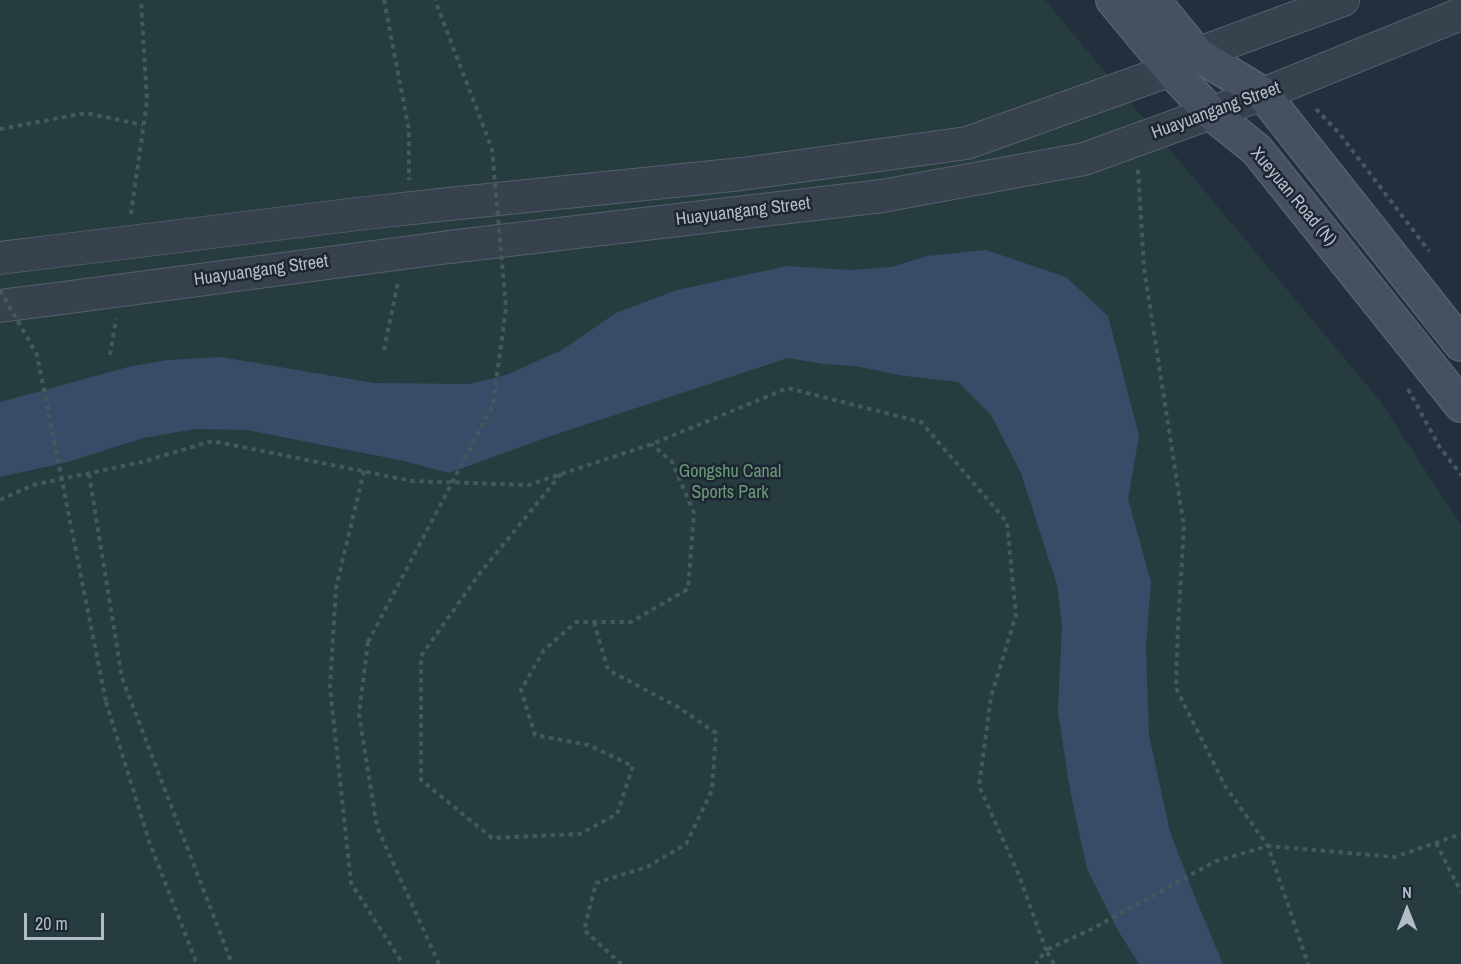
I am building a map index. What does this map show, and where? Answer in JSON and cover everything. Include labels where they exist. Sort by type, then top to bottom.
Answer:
[{"type":"main road","name":"Xueyuan Road (N)","points":[[1113,0],[1184,62],[1263,94],[1461,344]]},
{"type":"main road","name":"Xueyuan Road (N)","points":[[1154,0],[1211,113],[1257,150],[1461,405]]},
{"type":"street","name":"Huayuangang Street","points":[[0,258],[355,214],[742,174],[968,143],[1343,0]]},
{"type":"street","name":"Huayuangang Street","points":[[0,306],[449,247],[882,196],[1084,159],[1263,94],[1461,14]]},
{"type":"path","points":[[130,217],[147,101],[141,0]]},
{"type":"path","points":[[384,0],[409,130],[409,187]]},
{"type":"path","points":[[435,0],[492,149],[506,308],[493,405],[368,642],[359,714],[377,827],[440,964]]},
{"type":"path","points":[[0,129],[86,113],[143,125]]},
{"type":"path","points":[[1136,141],[1144,268],[1184,527],[1176,688],[1225,786],[1268,846],[1308,964]]},
{"type":"path","points":[[384,350],[400,276]]},
{"type":"path","points":[[0,290],[36,355],[106,702],[150,844],[197,964]]},
{"type":"path","points":[[110,355],[117,309]]},
{"type":"path","points":[[1406,387],[1439,446],[1461,475]]},
{"type":"path","points":[[0,500],[33,485],[142,462],[212,441],[412,482],[528,485],[652,444],[788,388],[921,422],[1007,522],[1016,615],[991,697],[979,786],[1018,873],[1046,950],[1054,964]]},
{"type":"path","points":[[562,474],[480,573],[421,656],[421,780],[492,838],[580,834],[617,814],[633,766],[588,745],[535,735],[521,690],[544,650],[576,622],[631,622],[688,590],[694,513],[672,462],[652,444]]},
{"type":"path","points":[[364,471],[336,588],[330,687],[351,883],[403,964]]},
{"type":"path","points":[[89,474],[122,678],[232,964]]},
{"type":"path","points":[[594,622],[608,670],[678,707],[716,733],[712,790],[686,844],[647,867],[596,883],[584,930],[621,964]]},
{"type":"path","points":[[1036,964],[1046,950],[1092,929],[1216,861],[1268,846],[1395,857],[1461,834]]},
{"type":"path","points":[[1436,843],[1461,892]]},
{"type":"green space","name":"Gongshu Canal Sports Park","points":[[0,0],[1045,0],[1380,401],[1461,525],[1461,964],[0,964]]},
{"type":"water","points":[[986,250],[1066,277],[1108,316],[1139,436],[1128,499],[1151,582],[1146,647],[1149,735],[1170,832],[1223,964],[1139,964],[1117,929],[1087,869],[1070,790],[1058,712],[1062,624],[1057,585],[1021,473],[991,415],[958,382],[788,358],[551,436],[449,473],[404,461],[247,430],[195,429],[143,438],[68,462],[0,477],[0,402],[128,367],[167,360],[221,357],[374,383],[470,384],[506,375],[562,350],[616,313],[677,290],[787,266],[851,270],[892,267],[927,256]]}]
